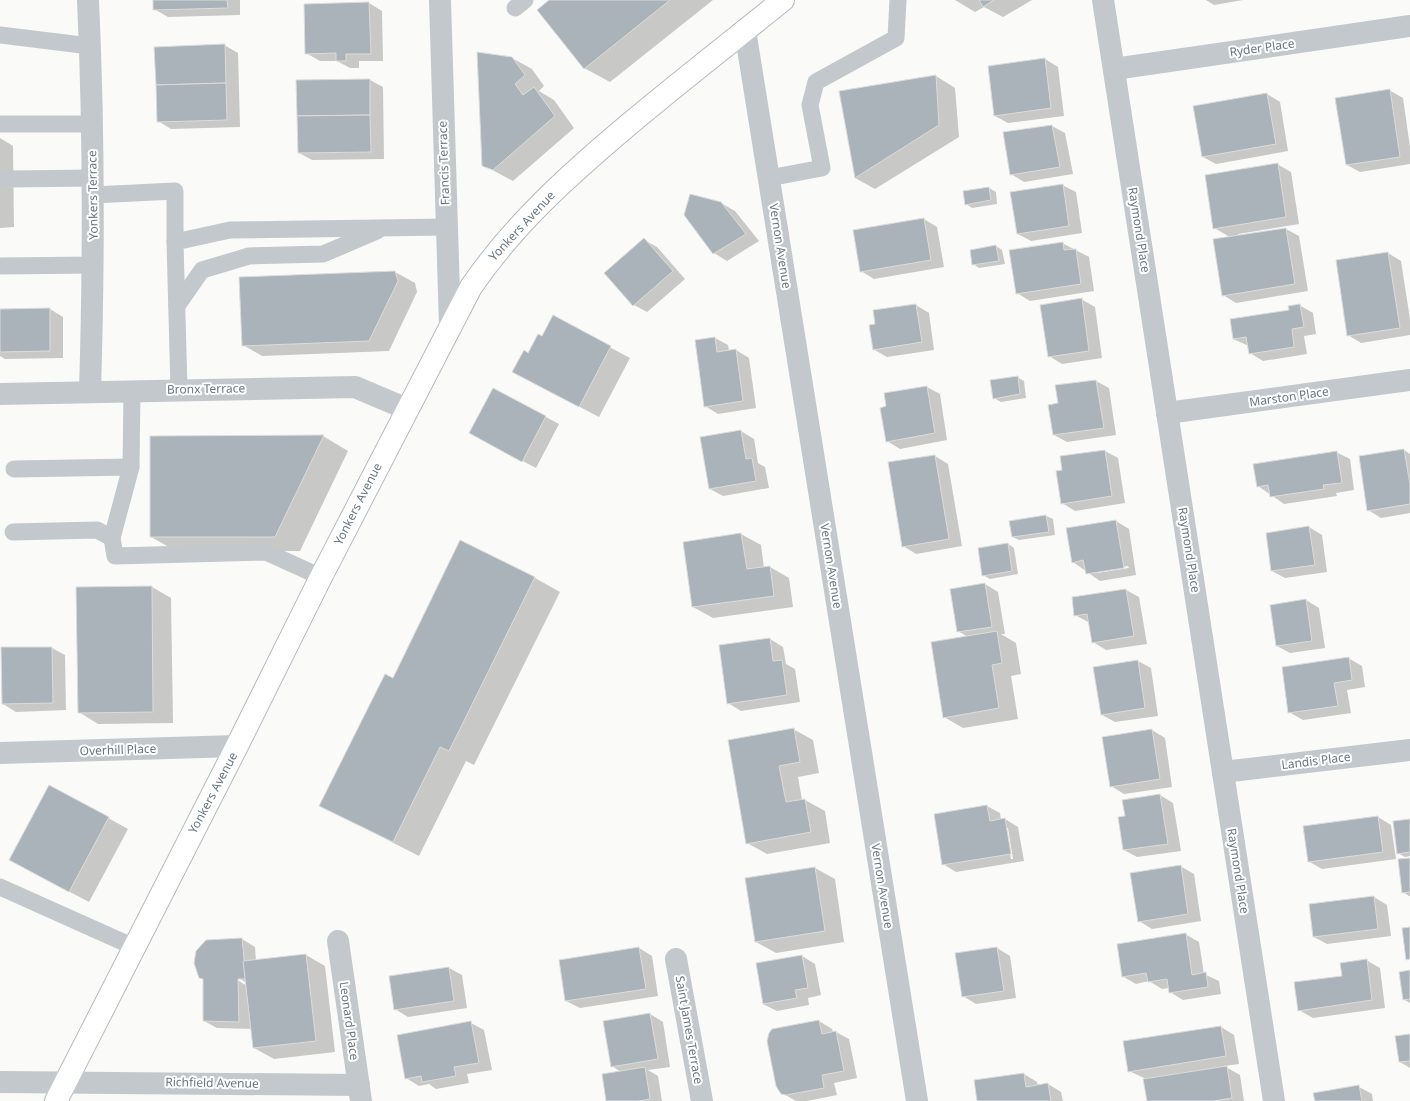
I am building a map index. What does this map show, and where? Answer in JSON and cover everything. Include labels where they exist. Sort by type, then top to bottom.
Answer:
[{"type":"main road","name":"Yonkers Avenue","points":[[56,1101],[407,409],[471,287],[482,270],[525,218],[573,172],[783,0]]},
{"type":"street","name":"Yonkers Terrace","points":[[88,0],[94,265],[90,391]]},
{"type":"street","name":"Francis Terrace","points":[[440,0],[450,326]]},
{"type":"street","name":"Raymond Place","points":[[1103,0],[1274,1101]]},
{"type":"street","name":"Ryder Place","points":[[1114,69],[1410,26]]},
{"type":"street","name":"Vernon Avenue","points":[[745,30],[917,1101]]},
{"type":"street","name":"Marston Place","points":[[1167,413],[1410,380]]},
{"type":"street","name":"Bronx Terrace","points":[[0,394],[179,389],[355,387],[407,409]]},
{"type":"street","name":"Overhill Place","points":[[0,753],[237,746]]},
{"type":"street","name":"Landis Place","points":[[1223,772],[1410,750]]},
{"type":"street","name":"Leonard Place","points":[[338,940],[360,1093]]},
{"type":"street","name":"Saint James Terrace","points":[[676,959],[702,1101]]},
{"type":"street","name":"Richfield Avenue","points":[[0,1082],[66,1081],[360,1093]]},
{"type":"lane","points":[[769,178],[822,168],[810,105],[816,82],[896,38],[898,0]]},
{"type":"lane","points":[[0,35],[90,46]]},
{"type":"lane","points":[[0,124],[92,124]]},
{"type":"lane","points":[[9,179],[93,187],[175,191],[179,389]]},
{"type":"lane","points":[[175,242],[230,230],[446,227]]},
{"type":"lane","points":[[177,306],[202,270],[249,256],[323,254],[384,228]]},
{"type":"lane","points":[[0,266],[94,265]]},
{"type":"lane","points":[[132,391],[131,467],[112,538],[115,556],[266,552],[321,577]]},
{"type":"lane","points":[[14,469],[131,467]]},
{"type":"lane","points":[[13,532],[97,530],[112,538]]},
{"type":"lane","points":[[0,887],[134,947]]},
{"type":"building","points":[[153,0],[227,0],[228,8],[153,10]]},
{"type":"building","points":[[549,0],[670,0],[584,69],[537,10]]},
{"type":"building","points":[[979,0],[994,0],[983,7]]},
{"type":"building","points":[[369,2],[371,54],[346,54],[346,61],[336,61],[336,53],[305,54],[304,4]]},
{"type":"building","points":[[225,44],[226,83],[156,85],[154,47]]},
{"type":"building","points":[[477,52],[512,57],[525,75],[515,84],[523,95],[534,87],[555,116],[493,170],[482,166]]},
{"type":"building","points":[[1045,58],[1051,108],[994,116],[988,66]]},
{"type":"building","points":[[936,75],[939,125],[855,178],[839,91]]},
{"type":"building","points":[[370,79],[370,115],[297,116],[296,80]]},
{"type":"building","points":[[226,83],[227,120],[157,122],[156,85]]},
{"type":"building","points":[[1390,89],[1400,157],[1346,165],[1335,98]]},
{"type":"building","points":[[1267,93],[1276,144],[1202,157],[1193,106]]},
{"type":"building","points":[[370,115],[371,152],[298,153],[297,116]]},
{"type":"building","points":[[1052,125],[1060,167],[1010,175],[1003,132]]},
{"type":"building","points":[[1278,163],[1286,217],[1213,229],[1205,175]]},
{"type":"building","points":[[1063,184],[1069,226],[1017,234],[1010,192]]},
{"type":"building","points":[[989,187],[991,200],[965,205],[963,191]]},
{"type":"building","points":[[690,194],[721,202],[746,234],[713,254],[684,215]]},
{"type":"building","points":[[924,218],[931,260],[860,272],[853,230]]},
{"type":"building","points":[[1286,228],[1295,284],[1222,296],[1213,239]]},
{"type":"building","points":[[644,238],[673,271],[633,306],[604,273]]},
{"type":"building","points":[[1063,242],[1064,250],[1076,249],[1081,284],[1016,294],[1009,250]]},
{"type":"building","points":[[996,245],[999,261],[972,265],[970,250]]},
{"type":"building","points":[[1388,252],[1400,328],[1347,336],[1336,260]]},
{"type":"building","points":[[395,271],[398,281],[369,341],[242,346],[239,277]]},
{"type":"building","points":[[1082,298],[1089,351],[1048,357],[1040,305]]},
{"type":"building","points":[[916,304],[922,342],[873,350],[869,325],[875,324],[873,310]]},
{"type":"building","points":[[1300,304],[1304,327],[1292,329],[1294,347],[1249,354],[1246,337],[1233,339],[1230,319],[1289,310],[1288,306]]},
{"type":"building","points":[[50,308],[50,351],[0,352],[0,309]]},
{"type":"building","points":[[553,315],[611,346],[579,407],[512,372],[524,350],[528,353],[538,334],[542,336]]},
{"type":"building","points":[[715,337],[717,352],[736,349],[743,401],[704,407],[695,340]]},
{"type":"building","points":[[1018,376],[1020,394],[993,399],[990,380]]},
{"type":"building","points":[[1096,380],[1104,428],[1053,435],[1048,405],[1058,403],[1055,385]]},
{"type":"building","points":[[927,386],[935,433],[886,442],[880,408],[886,406],[884,393]]},
{"type":"building","points":[[493,388],[546,416],[522,462],[469,433]]},
{"type":"building","points":[[741,430],[746,459],[752,458],[756,481],[709,489],[700,437]]},
{"type":"building","points":[[324,435],[275,537],[150,537],[150,436]]},
{"type":"building","points":[[1404,449],[1410,484],[1410,504],[1367,511],[1359,456]]},
{"type":"building","points":[[1105,450],[1112,496],[1061,504],[1056,471],[1062,470],[1060,456]]},
{"type":"building","points":[[1337,451],[1342,483],[1323,485],[1324,489],[1270,497],[1268,485],[1257,487],[1253,464]]},
{"type":"building","points":[[935,455],[949,539],[902,547],[888,462]]},
{"type":"building","points":[[1046,515],[1049,532],[1012,537],[1009,521]]},
{"type":"building","points":[[1116,520],[1124,568],[1086,574],[1083,560],[1072,563],[1066,528]]},
{"type":"building","points":[[1309,526],[1315,565],[1271,571],[1266,533]]},
{"type":"building","points":[[741,533],[747,569],[770,566],[774,596],[692,607],[683,542]]},
{"type":"building","points":[[460,540],[535,577],[449,751],[440,747],[393,842],[319,806],[385,674],[393,678]]},
{"type":"building","points":[[1008,543],[1012,571],[982,576],[978,548]]},
{"type":"building","points":[[985,583],[992,627],[957,632],[950,589]]},
{"type":"building","points":[[152,586],[153,712],[78,713],[76,587]]},
{"type":"building","points":[[1126,589],[1134,636],[1092,643],[1087,614],[1074,616],[1072,597]]},
{"type":"building","points":[[1306,599],[1312,641],[1276,646],[1270,605]]},
{"type":"building","points":[[997,631],[1002,663],[992,665],[999,708],[943,718],[931,642]]},
{"type":"building","points":[[770,638],[773,661],[782,660],[787,695],[727,704],[719,645]]},
{"type":"building","points":[[1,647],[52,647],[53,703],[2,704]]},
{"type":"building","points":[[1349,657],[1352,680],[1334,683],[1338,706],[1288,713],[1282,667]]},
{"type":"building","points":[[1138,660],[1145,708],[1101,715],[1093,667]]},
{"type":"building","points":[[794,728],[800,762],[779,766],[786,802],[805,799],[811,832],[746,844],[728,740]]},
{"type":"building","points":[[1152,729],[1160,779],[1110,787],[1102,737]]},
{"type":"building","points":[[49,785],[109,817],[69,892],[9,860]]},
{"type":"building","points":[[1160,794],[1168,844],[1123,850],[1118,817],[1125,816],[1122,800]]},
{"type":"building","points":[[987,805],[990,821],[1005,818],[1011,854],[942,865],[934,814]]},
{"type":"building","points":[[1378,816],[1383,852],[1308,862],[1303,826]]},
{"type":"building","points":[[1410,819],[1410,852],[1397,854],[1393,821]]},
{"type":"building","points":[[1410,858],[1410,892],[1402,893],[1398,859]]},
{"type":"building","points":[[1181,865],[1188,914],[1138,922],[1130,873]]},
{"type":"building","points":[[815,867],[825,931],[755,942],[745,878]]},
{"type":"building","points":[[1374,896],[1378,929],[1313,937],[1309,904]]},
{"type":"building","points":[[1410,927],[1410,959],[1406,960],[1402,928]]},
{"type":"building","points":[[1186,933],[1192,975],[1206,972],[1208,987],[1169,993],[1167,979],[1148,982],[1146,973],[1122,977],[1117,944]]},
{"type":"building","points":[[242,938],[246,979],[238,979],[239,1022],[203,1021],[203,979],[199,978],[194,963],[196,951],[206,940]]},
{"type":"building","points":[[639,947],[646,989],[565,1001],[559,960]]},
{"type":"building","points":[[997,947],[1004,991],[962,997],[955,953]]},
{"type":"building","points":[[306,954],[316,1041],[253,1048],[243,961]]},
{"type":"building","points":[[802,955],[808,988],[795,990],[797,998],[763,1004],[756,963]]},
{"type":"building","points":[[1367,959],[1372,1000],[1298,1011],[1294,982],[1342,976],[1340,963]]},
{"type":"building","points":[[449,967],[454,1001],[394,1010],[389,976]]},
{"type":"building","points":[[1410,970],[1410,999],[1403,1000],[1399,972]]},
{"type":"building","points":[[650,1013],[658,1059],[611,1067],[603,1021]]},
{"type":"building","points":[[819,1020],[822,1034],[836,1031],[844,1071],[822,1075],[824,1088],[786,1095],[781,1094],[776,1086],[767,1041],[769,1033],[772,1029]]},
{"type":"building","points":[[471,1021],[479,1063],[454,1067],[456,1076],[422,1082],[421,1076],[405,1079],[397,1035]]},
{"type":"building","points":[[1221,1026],[1226,1056],[1128,1072],[1123,1041]]},
{"type":"building","points":[[1410,1034],[1410,1061],[1399,1062],[1395,1036]]},
{"type":"building","points":[[1227,1066],[1232,1098],[1213,1101],[1147,1101],[1143,1079]]},
{"type":"building","points":[[645,1067],[650,1099],[639,1101],[606,1101],[602,1074]]},
{"type":"building","points":[[1024,1073],[1026,1087],[1048,1083],[1051,1101],[977,1101],[974,1080]]},
{"type":"building","points":[[1359,1085],[1362,1101],[1315,1101],[1313,1093]]}]
